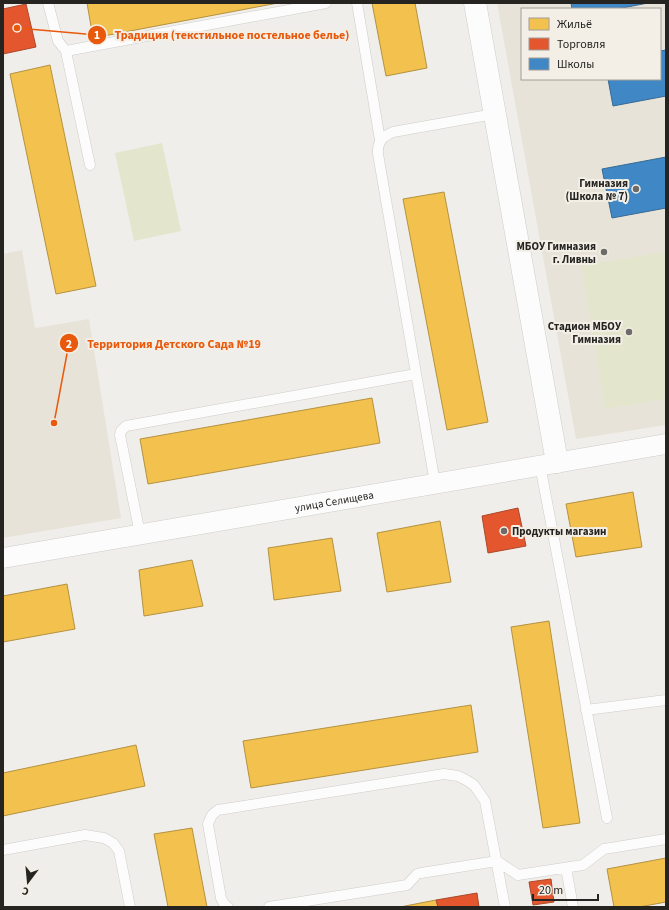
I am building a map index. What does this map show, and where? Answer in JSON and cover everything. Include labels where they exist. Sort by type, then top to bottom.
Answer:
[{"type":"street","points":[[475,3],[494,114],[548,464]]},
{"type":"street","name":"улица Селищева","points":[[3,558],[666,444]]},
{"type":"lane","points":[[48,3],[58,41],[66,51],[90,165]]},
{"type":"lane","points":[[66,51],[326,3]]},
{"type":"lane","points":[[356,3],[380,140]]},
{"type":"lane","points":[[435,483],[377,146],[380,140],[393,132],[494,114]]},
{"type":"lane","points":[[140,534],[120,435],[121,431],[126,426],[416,374]]},
{"type":"lane","points":[[548,464],[586,710],[606,818]]},
{"type":"lane","points":[[586,710],[666,700]]},
{"type":"lane","points":[[228,907],[224,904],[221,898],[208,824],[212,815],[218,810],[444,774],[458,776],[474,785],[485,801],[505,907]]},
{"type":"lane","points":[[3,850],[85,836],[104,838],[113,843],[120,851],[130,907]]},
{"type":"lane","points":[[269,907],[406,885],[421,873],[497,860],[518,875],[566,868],[583,865],[604,849],[666,839]]},
{"type":"lane","points":[[566,868],[573,907]]},
{"type":"shaded area","name":"МБОУ Гимназия г. Ливны","points":[[497,3],[666,3],[666,425],[576,439]]},
{"type":"shaded area","points":[[22,250],[35,328],[89,319],[121,518],[3,538],[3,254]]},
{"type":"green space","points":[[162,143],[181,231],[134,241],[115,153]]},
{"type":"green space","name":"Стадион МБОУ Гимназия","points":[[666,252],[666,399],[605,409],[581,265]]},
{"type":"building: Жильё","points":[[87,3],[278,3],[93,38]]},
{"type":"building: Жильё","points":[[372,3],[415,3],[427,68],[386,76]]},
{"type":"building: Жильё","points":[[50,65],[96,286],[56,294],[10,74]]},
{"type":"building: Жильё","points":[[444,192],[488,422],[447,430],[403,199]]},
{"type":"building: Жильё","points":[[372,398],[380,443],[148,484],[140,439]]},
{"type":"building: Жильё","points":[[633,492],[642,547],[576,557],[566,504]]},
{"type":"building: Жильё","points":[[440,521],[451,582],[387,592],[377,533]]},
{"type":"building: Жильё","points":[[332,538],[341,591],[274,600],[268,548]]},
{"type":"building: Жильё","points":[[192,560],[203,606],[144,616],[139,570]]},
{"type":"building: Жильё","points":[[67,584],[75,629],[3,642],[3,596]]},
{"type":"building: Жильё","points":[[549,621],[580,823],[543,828],[511,627]]},
{"type":"building: Жильё","points":[[471,705],[478,752],[251,788],[243,741]]},
{"type":"building: Жильё","points":[[136,745],[145,786],[3,816],[3,773]]},
{"type":"building: Жильё","points":[[192,828],[207,907],[168,907],[154,834]]},
{"type":"building: Жильё","points":[[666,858],[666,902],[639,907],[614,907],[607,869]]},
{"type":"building: Жильё","points":[[436,900],[438,907],[400,907]]},
{"type":"building: Торговля","points":[[26,4],[36,47],[3,54],[3,9]]},
{"type":"building: Торговля","name":"Продукты магазин","points":[[518,508],[526,546],[488,553],[482,516]]},
{"type":"building: Торговля","points":[[551,879],[554,902],[533,905],[529,882]]},
{"type":"building: Торговля","points":[[477,893],[479,907],[438,907],[436,900]]},
{"type":"building: Школы","points":[[571,3],[648,3],[622,8],[572,8]]},
{"type":"building: Школы","points":[[666,50],[666,96],[613,106],[608,80],[661,80],[661,51]]},
{"type":"building: Школы","name":"Гимназия (Школа № 7)","points":[[666,157],[666,208],[612,218],[602,169]]},
{"type":"place","name":"Традиция (текстильное постельное белье)","points":[[17,28]]},
{"type":"place","name":"Гимназия (Школа № 7)","points":[[636,189]]},
{"type":"place","name":"МБОУ Гимназия г. Ливны","points":[[604,252]]},
{"type":"place","name":"Стадион МБОУ Гимназия","points":[[629,332]]},
{"type":"place","name":"Территория Детского Сада №19","points":[[54,423]]},
{"type":"place","name":"Продукты магазин","points":[[504,531]]}]
